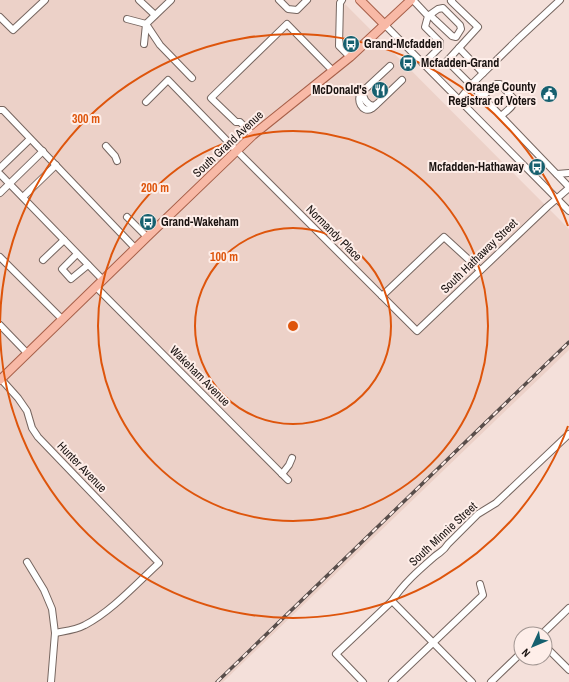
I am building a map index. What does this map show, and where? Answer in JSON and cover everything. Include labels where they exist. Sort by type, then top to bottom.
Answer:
[{"type":"main road","points":[[360,0],[385,25]]},
{"type":"main road","name":"South Grand Avenue","points":[[0,380],[146,237],[253,136],[350,58],[412,0]]},
{"type":"street","points":[[0,17],[13,30],[44,0]]},
{"type":"street","points":[[139,0],[155,15]]},
{"type":"street","points":[[144,44],[146,24],[171,0]]},
{"type":"street","points":[[279,0],[288,9],[297,10],[307,0]]},
{"type":"street","points":[[342,0],[340,3],[339,46],[350,58]]},
{"type":"street","points":[[412,0],[428,16],[431,16],[452,36],[456,37],[461,29],[460,25],[443,8],[438,9],[428,16],[425,27],[440,42],[440,47],[424,64]]},
{"type":"street","points":[[452,0],[451,1],[478,27],[447,61],[569,188]]},
{"type":"street","points":[[459,100],[483,73],[560,0]]},
{"type":"street","points":[[126,19],[146,24],[160,45],[192,78]]},
{"type":"street","points":[[253,136],[240,122],[236,122],[211,98],[287,24],[333,71]]},
{"type":"street","points":[[385,25],[569,211]]},
{"type":"street","points":[[459,48],[483,73]]},
{"type":"street","points":[[390,66],[363,91],[363,96],[366,101],[372,106],[376,105],[402,80]]},
{"type":"street","name":"Normandy Place","points":[[146,102],[168,80],[417,331]]},
{"type":"street","points":[[482,97],[494,85],[498,83],[500,84],[514,100],[513,105],[501,116]]},
{"type":"street","points":[[0,110],[3,110],[135,248]]},
{"type":"street","points":[[0,168],[30,138]]},
{"type":"street","points":[[106,146],[115,156],[117,161]]},
{"type":"street","points":[[0,193],[43,152]]},
{"type":"street","points":[[23,197],[56,165]]},
{"type":"street","points":[[557,174],[569,173]]},
{"type":"street","points":[[0,174],[102,280]]},
{"type":"street","name":"South Hathaway Street","points":[[417,331],[480,270],[569,188]]},
{"type":"street","points":[[127,217],[146,237]]},
{"type":"street","points":[[382,296],[444,237],[480,270]]},
{"type":"street","points":[[43,260],[64,240]]},
{"type":"street","points":[[77,254],[62,269],[71,279],[88,265]]},
{"type":"street","points":[[0,257],[62,319]]},
{"type":"street","name":"Wakeham Avenue","points":[[96,287],[288,480]]},
{"type":"street","points":[[0,325],[27,353]]},
{"type":"street","name":"Hunter Avenue","points":[[0,380],[18,398],[27,411],[32,428],[38,437],[159,563],[118,601],[98,617],[85,625],[69,631],[55,633]]},
{"type":"street","name":"South Minnie Street","points":[[363,682],[336,654],[392,601],[398,591],[444,550],[448,544],[478,514],[496,504],[569,434]]},
{"type":"street","points":[[282,474],[292,458]]},
{"type":"street","points":[[27,562],[44,590],[52,608],[55,633],[50,682]]},
{"type":"street","points":[[392,682],[483,595],[480,584]]},
{"type":"street","points":[[392,601],[472,682]]},
{"type":"street","points":[[550,626],[569,608]]},
{"type":"street","points":[[553,654],[569,670]]},
{"type":"street","points":[[491,682],[513,661]]},
{"type":"shaded area","points":[[0,0],[341,0],[569,229],[569,350],[223,682],[0,682]]},
{"type":"railway","points":[[217,682],[569,342]]},
{"type":"place","name":"Grand-Mcfadden","points":[[351,44]]},
{"type":"place","name":"Mcfadden-Grand","points":[[408,63]]},
{"type":"place","name":"McDonald's","points":[[380,90]]},
{"type":"place","name":"Orange County Registrar of Voters","points":[[549,94]]},
{"type":"place","name":"Mcfadden-Hathaway","points":[[537,167]]},
{"type":"place","name":"Grand-Wakeham","points":[[148,222]]}]
